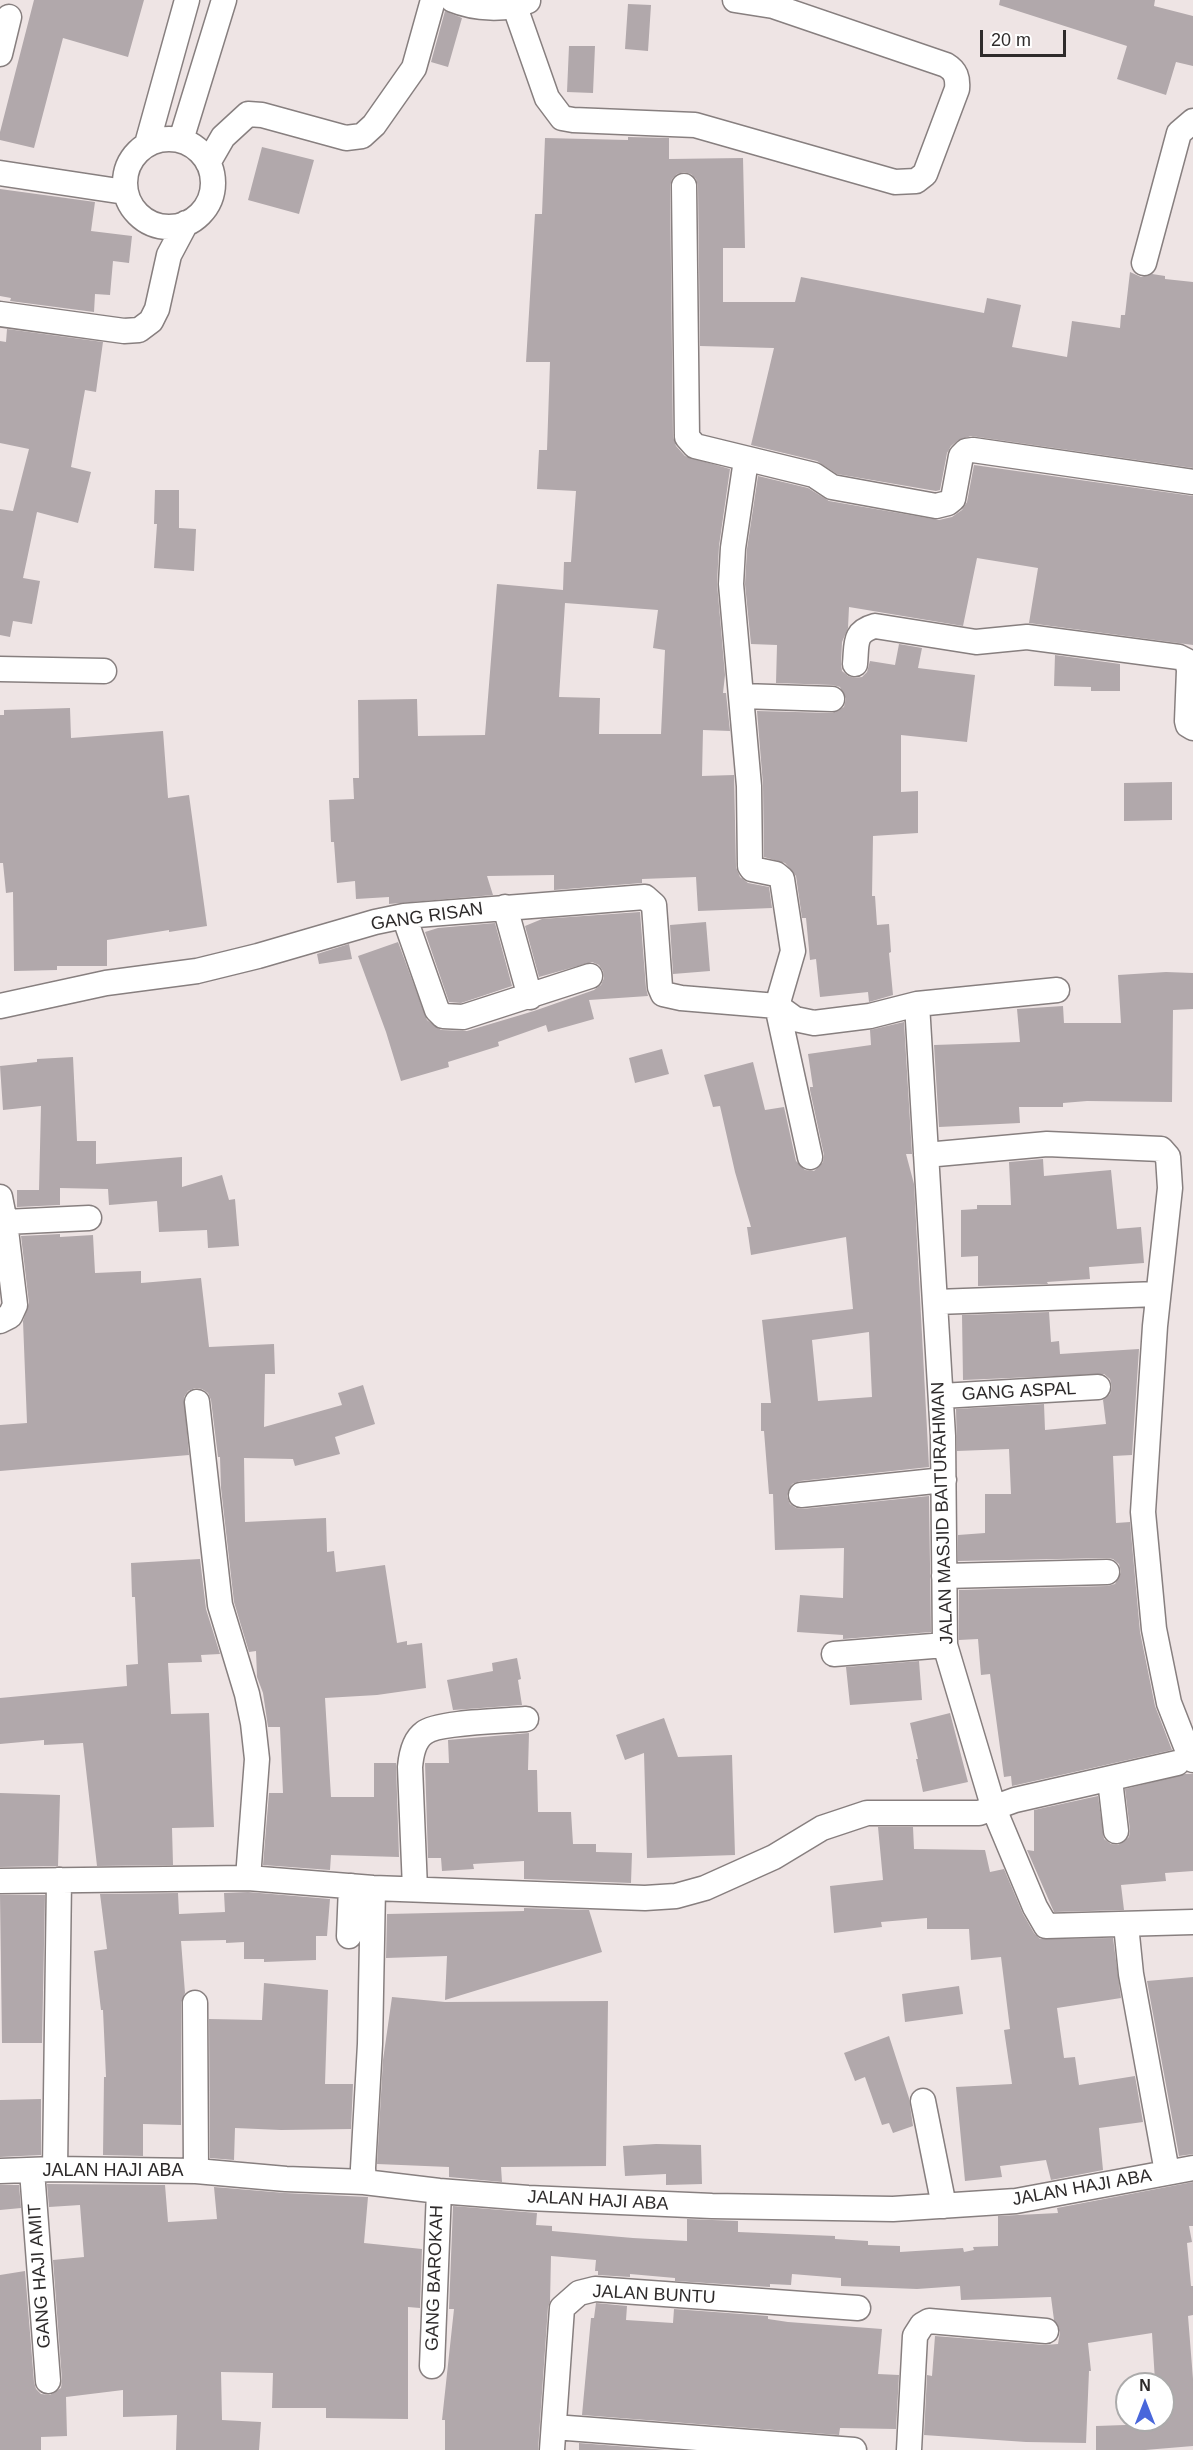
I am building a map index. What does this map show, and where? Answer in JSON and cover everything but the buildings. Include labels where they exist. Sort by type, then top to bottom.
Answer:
[{"type":"street","points":[[147,144],[187,0]]},
{"type":"street","points":[[194,149],[225,0]]},
{"type":"street","points":[[194,149],[223,137],[248,114],[346,138],[362,136],[374,124],[414,68],[433,0]]},
{"type":"street","points":[[453,0],[468,6],[523,3],[547,98],[562,118],[695,124],[895,182],[916,181],[925,174],[957,89],[958,81],[954,70],[946,65],[773,6],[735,0]]},
{"type":"street","points":[[0,54],[9,17]]},
{"type":"street","points":[[1144,263],[1179,133],[1193,121]]},
{"type":"street","points":[[164,139],[194,149],[214,176],[212,200],[196,219],[174,224],[150,224],[130,205],[126,183],[133,156],[147,144],[164,139]]},
{"type":"street","points":[[0,173],[91,187],[126,183]]},
{"type":"street","points":[[684,186],[687,438],[695,446],[814,476],[832,487],[936,506],[953,499],[961,456],[966,451],[973,450],[1193,482]]},
{"type":"street","points":[[0,314],[124,331],[139,330],[152,321],[157,309],[174,224]]},
{"type":"street","points":[[746,460],[733,548],[731,584],[749,786],[750,866],[776,874],[782,879],[794,951],[777,1006],[810,1157]]},
{"type":"street","points":[[855,664],[858,635],[864,629],[875,626],[976,642],[1027,637],[1179,657],[1187,661],[1189,670],[1187,721],[1193,728]]},
{"type":"street","points":[[0,669],[104,671]]},
{"type":"street","points":[[742,696],[832,699]]},
{"type":"street","name":"GANG RISAN","points":[[0,1006],[106,983],[197,971],[404,916],[645,897],[654,904],[660,987],[663,994],[681,998],[777,1006]]},
{"type":"street","points":[[505,907],[530,997]]},
{"type":"street","points":[[404,916],[437,1010],[443,1016],[463,1017],[590,976]]},
{"type":"street","points":[[777,1006],[795,1019],[814,1023],[870,1016],[917,1004],[1057,990]]},
{"type":"street","name":"JALAN MASJID BAITURAHMAN","points":[[917,1004],[936,1302],[944,1480],[945,1645],[994,1809],[1035,1907],[1046,1926],[1126,1925]]},
{"type":"street","points":[[0,1881],[248,1878],[362,1887],[645,1898],[676,1896],[705,1887],[774,1857],[822,1828],[846,1819],[878,1812],[979,1813],[1015,1800],[1110,1780],[1191,1759],[1169,1703],[1154,1629],[1143,1512],[1158,1294],[1170,1188],[1168,1157],[1161,1149],[1047,1144],[926,1155]]},
{"type":"street","points":[[0,1197],[15,1305],[10,1316],[0,1321]]},
{"type":"street","points":[[5,1222],[89,1218]]},
{"type":"street","points":[[936,1302],[1158,1294]]},
{"type":"street","name":"GANG ASPAL","points":[[940,1396],[1098,1387]]},
{"type":"street","points":[[196,1402],[220,1605],[247,1694],[254,1732],[257,1760],[248,1878]]},
{"type":"street","points":[[801,1495],[944,1480]]},
{"type":"street","points":[[944,1576],[1107,1572]]},
{"type":"street","points":[[834,1654],[945,1645]]},
{"type":"street","points":[[415,1889],[410,1767],[411,1756],[422,1734],[438,1727],[526,1719]]},
{"type":"street","points":[[1110,1780],[1116,1831]]},
{"type":"street","name":"GANG HAJI AMIT","points":[[48,2381],[43,2170],[59,1880]]},
{"type":"street","points":[[349,1936],[362,1887]]},
{"type":"street","points":[[362,1887],[370,2044],[364,2181]]},
{"type":"street","points":[[1167,2172],[1131,1974],[1126,1925],[1193,1922]]},
{"type":"street","points":[[195,2003],[196,2171]]},
{"type":"street","points":[[922,2101],[944,2206]]},
{"type":"street","name":"JALAN HAJI ABA","points":[[0,2171],[196,2171],[286,2179],[364,2181],[438,2191],[528,2198],[712,2206],[893,2209],[1017,2201],[1193,2168]]},
{"type":"street","name":"GANG BAROKAH","points":[[432,2366],[438,2191]]},
{"type":"street","name":"JALAN BUNTU","points":[[553,2439],[562,2308],[579,2293],[595,2289],[858,2308]]},
{"type":"street","points":[[909,2450],[915,2336],[922,2325],[929,2321],[1046,2331]]},
{"type":"street","points":[[553,2439],[854,2450]]}]
